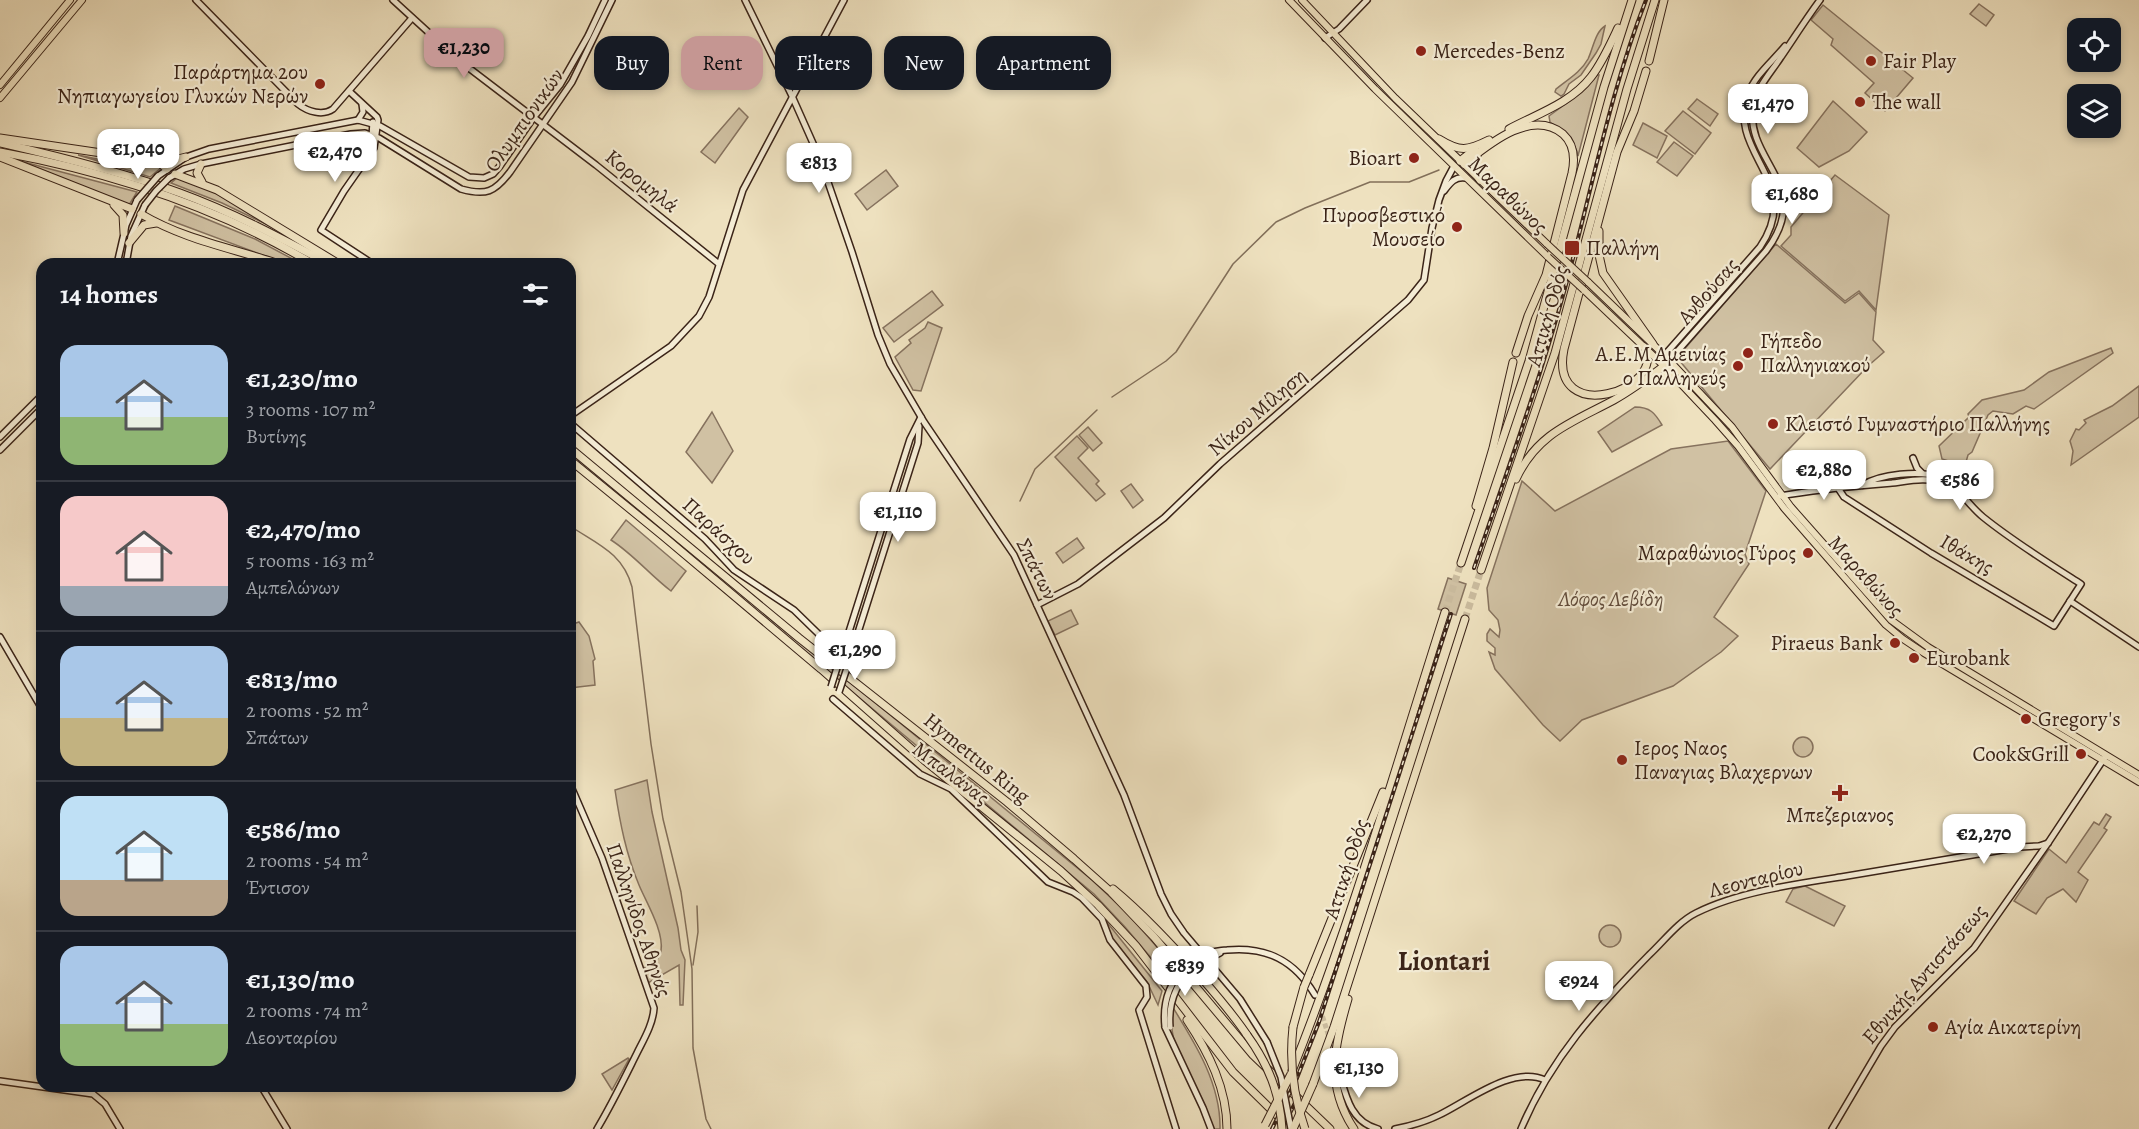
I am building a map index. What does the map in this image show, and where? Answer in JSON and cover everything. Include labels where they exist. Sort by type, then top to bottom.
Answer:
[{"type":"highway","name":"Αττική Οδός","points":[[1481,570],[1555,353],[1627,88],[1655,0]]},
{"type":"highway","points":[[1649,61],[1664,0]]},
{"type":"highway","name":"Αττική Οδός","points":[[1513,362],[1496,438],[1461,563],[1529,362],[1604,87],[1631,2]]},
{"type":"highway","points":[[1459,165],[1481,147],[1552,107],[1581,87],[1599,65],[1631,2]]},
{"type":"highway","points":[[1644,347],[1648,360],[1644,372],[1611,394],[1597,396],[1584,394],[1574,387],[1565,375],[1562,361],[1564,349],[1619,145],[1634,111],[1646,71]]},
{"type":"highway","points":[[1439,139],[1455,148],[1481,147],[1517,130],[1538,125],[1551,128],[1564,135],[1569,141],[1574,156],[1572,173],[1546,274],[1528,316],[1516,353]]},
{"type":"highway","points":[[0,138],[152,158],[174,160],[186,157]]},
{"type":"highway","points":[[0,143],[134,177],[181,193],[234,216],[317,258]]},
{"type":"highway","points":[[1480,180],[1475,174],[1474,163],[1481,147]]},
{"type":"highway","points":[[0,152],[95,174],[172,198],[253,232],[302,258]]},
{"type":"highway","points":[[0,157],[137,211],[157,223],[214,246],[257,258]]},
{"type":"highway","points":[[152,158],[160,161],[170,173],[204,184],[329,258]]},
{"type":"highway","points":[[201,164],[197,173],[198,178],[204,184]]},
{"type":"highway","points":[[1610,178],[1598,241],[1600,265],[1615,293],[1653,344]]},
{"type":"highway","points":[[110,202],[123,215],[123,233]]},
{"type":"highway","points":[[129,243],[144,225],[157,223]]},
{"type":"highway","points":[[1494,531],[1520,470],[1541,442],[1564,425],[1618,398],[1650,377],[1664,361]]},
{"type":"highway","points":[[1650,377],[1664,375],[1677,380]]},
{"type":"highway","name":"Hymettus Ring","points":[[576,453],[806,644],[998,795],[1111,892],[1154,937],[1253,1055],[1330,1129]]},
{"type":"highway","name":"Hymettus Ring","points":[[576,465],[813,662],[924,760],[1098,905],[1136,946],[1222,1059],[1292,1129]]},
{"type":"highway","name":"Αττική Οδός","points":[[1264,1127],[1291,1074],[1314,1017],[1445,612]]},
{"type":"highway","name":"Αττική Οδός","points":[[1292,1129],[1313,1084],[1363,938],[1465,619]]},
{"type":"highway","points":[[1305,1129],[1293,1088],[1291,1065],[1293,1027],[1304,987],[1411,717]]},
{"type":"highway","points":[[1074,859],[1146,918],[1218,997],[1265,1062],[1273,1079],[1280,1105],[1282,1129]]},
{"type":"highway","points":[[1354,1129],[1343,1110],[1338,1094],[1334,1059],[1338,1034],[1359,963],[1363,938]]},
{"type":"highway","points":[[1136,946],[1204,1047],[1213,1065],[1221,1090],[1227,1129]]},
{"type":"main road","points":[[0,85],[70,0]]},
{"type":"main road","points":[[0,98],[82,0]]},
{"type":"main road","name":"Μαραθώνος","points":[[1289,0],[1383,98],[1459,165],[1480,180],[1653,344],[1677,380],[1897,626],[2139,782]]},
{"type":"main road","name":"Μαραθώνος","points":[[1302,0],[1439,139],[1466,178],[1732,427],[1779,496]]},
{"type":"main road","name":"Μαραθώνος","points":[[2105,758],[2139,775]]},
{"type":"street","points":[[196,0],[301,107],[322,113],[330,111],[349,91],[412,18]]},
{"type":"street","name":"Κορομηλά","points":[[393,0],[461,62],[720,264]]},
{"type":"street","name":"Ολυμπιονικών","points":[[118,258],[123,233],[137,211],[145,205],[186,157],[209,148],[358,120],[376,124],[466,175],[479,179],[489,176],[496,171],[560,85],[572,66],[604,0]]},
{"type":"street","name":"Ολυμπιονικών","points":[[170,173],[201,164],[365,133],[374,136],[462,189],[476,193],[493,190],[503,182],[572,82],[612,0]]},
{"type":"street","name":"Σπάτων","points":[[743,0],[792,96],[820,159],[885,353],[920,419],[1014,555],[1124,795],[1161,894],[1177,923],[1240,999],[1267,1042],[1283,1084],[1292,1129]]},
{"type":"street","points":[[576,412],[677,341],[703,309],[709,297],[743,190],[844,0]]},
{"type":"street","points":[[1325,38],[1367,0]]},
{"type":"street","name":"Ανθούσας","points":[[1664,361],[1766,251],[1778,230],[1783,207],[1782,190],[1756,138],[1752,112],[1759,90],[1820,0]]},
{"type":"street","points":[[349,91],[370,110],[376,124],[373,149],[321,230],[364,258]]},
{"type":"street","points":[[358,120],[363,112],[361,102]]},
{"type":"street","points":[[373,149],[384,146],[398,150]]},
{"type":"street","name":"Νίκου Μίληση","points":[[1037,604],[1078,584],[1164,518],[1220,464],[1408,300],[1421,286],[1426,273],[1432,228],[1439,200],[1446,181],[1459,165]]},
{"type":"street","points":[[137,211],[137,200],[158,176],[170,173]]},
{"type":"street","name":"Νίκου Μίληση","points":[[1439,200],[1454,180],[1460,177],[1466,178]]},
{"type":"street","name":"Ολυμπιονικών","points":[[127,258],[137,211]]},
{"type":"street","points":[[0,437],[36,400]]},
{"type":"street","points":[[0,450],[36,414]]},
{"type":"street","points":[[920,419],[918,443],[839,692],[833,699],[830,693],[831,687],[910,439],[920,419]]},
{"type":"street","name":"Παράσχου","points":[[576,428],[699,533],[734,570],[794,610],[841,657],[849,661]]},
{"type":"street","points":[[1912,458],[1923,474]]},
{"type":"street","points":[[1863,484],[1877,478],[1923,474],[1938,477],[1956,488],[1983,517],[2081,584],[2070,601],[2139,647]]},
{"type":"street","points":[[1779,496],[1863,484],[1929,480],[1939,481],[1956,488]]},
{"type":"street","name":"Ιθάκης","points":[[1838,488],[1842,496],[1863,510],[2054,626],[2070,601]]},
{"type":"street","points":[[0,637],[36,699]]},
{"type":"street","name":"Μπαλάνας","points":[[833,699],[920,774],[951,789],[1048,882],[1082,898],[1102,920],[1110,940],[1146,986],[1148,997],[1139,1010],[1176,1129]]},
{"type":"street","name":"Εθνικής Αντιστάσεως","points":[[1833,1129],[1868,1066],[1895,1027],[1974,948],[2105,758]]},
{"type":"street","name":"Παλληνίδος Αθηνάς","points":[[576,798],[602,858],[653,1001],[654,1016],[615,1099],[597,1129]]},
{"type":"street","name":"Λεονταρίου","points":[[1521,1129],[1543,1083],[1564,1050],[1593,1014],[1678,927],[1697,912],[1781,886],[2048,843]]},
{"type":"street","points":[[1211,1129],[1173,1045],[1168,1027],[1164,1007],[1168,991],[1176,977],[1211,951],[1248,949],[1263,951],[1286,963],[1300,974],[1315,995]]},
{"type":"street","points":[[1339,1072],[1348,1103],[1354,1114],[1362,1122],[1378,1129]]},
{"type":"street","points":[[1395,1129],[1412,1127],[1520,1076],[1533,1076],[1543,1083]]},
{"type":"street","points":[[0,1081],[36,1086]]},
{"type":"street","points":[[79,1092],[93,1094],[105,1104],[120,1129]]},
{"type":"street","points":[[265,1092],[287,1129]]},
{"type":"green space","points":[[1979,4],[1994,15],[1986,26],[1970,14]]},
{"type":"green space","name":"Fair Play","points":[[1823,5],[1913,78],[1885,111],[1865,93],[1874,83],[1831,45],[1833,39],[1811,20]]},
{"type":"green space","points":[[1605,26],[1601,44],[1581,75],[1569,84],[1561,96],[1555,92],[1582,68],[1597,36]]},
{"type":"green space","points":[[1599,75],[1578,156],[1571,140],[1550,122],[1549,116],[1582,92]]},
{"type":"green space","points":[[1697,99],[1718,114],[1710,126],[1688,109]]},
{"type":"green space","points":[[1833,101],[1867,132],[1849,151],[1819,167],[1797,148]]},
{"type":"green space","points":[[739,108],[748,117],[715,163],[701,152]]},
{"type":"green space","points":[[1683,111],[1711,133],[1695,154],[1665,131]]},
{"type":"green space","points":[[1643,123],[1667,136],[1657,158],[1633,145]]},
{"type":"green space","points":[[1674,142],[1693,156],[1677,176],[1657,162]]},
{"type":"green space","points":[[78,155],[102,160],[155,164],[162,167],[150,177]]},
{"type":"green space","points":[[20,161],[137,192],[129,205]]},
{"type":"green space","points":[[886,170],[898,186],[867,210],[855,194]]},
{"type":"green space","points":[[1835,175],[1889,215],[1876,310],[1859,291],[1845,301],[1781,246],[1791,235],[1791,227]]},
{"type":"green space","points":[[177,178],[208,189],[297,239],[222,203],[171,183]]},
{"type":"green space","points":[[175,206],[255,239],[291,258],[271,258],[169,220]]},
{"type":"green space","points":[[1776,244],[1845,303],[1859,293],[1876,312],[1873,340],[1884,352],[1770,469],[1679,360],[1681,353]]},
{"type":"green space","points":[[932,291],[943,305],[894,342],[883,328]]},
{"type":"green space","points":[[928,322],[942,328],[921,391],[913,390],[895,357],[911,343],[909,340],[925,328]]},
{"type":"green space","points":[[2111,348],[2113,353],[2034,409],[2026,406],[2013,414],[1993,411],[1988,415],[1972,452],[1968,455],[1960,483],[1958,484],[1942,471],[1943,467],[1953,468],[1955,463],[1942,459],[1939,446],[1969,417],[1968,414],[1982,400],[2024,390],[2049,372]]},
{"type":"green space","points":[[2139,386],[2139,417],[2071,465],[2073,451],[2070,441],[2076,429],[2079,430],[2086,423],[2084,420],[2112,406]]},
{"type":"green space","points":[[1635,407],[1645,408],[1652,412],[1662,425],[1612,452],[1598,432]]},
{"type":"green space","points":[[712,412],[733,451],[712,483],[686,452]]},
{"type":"green space","points":[[1088,427],[1102,443],[1093,451],[1079,435]]},
{"type":"green space","points":[[1077,436],[1088,448],[1078,458],[1099,481],[1096,484],[1105,494],[1096,501],[1055,457]]},
{"type":"green space","name":"Λόφος Λεβίδη","points":[[1728,441],[1766,491],[1745,554],[1749,564],[1714,617],[1738,636],[1721,652],[1673,686],[1582,720],[1560,741],[1543,725],[1495,669],[1489,652],[1495,655],[1495,648],[1487,641],[1490,629],[1499,637],[1500,630],[1498,620],[1489,610],[1487,588],[1522,481],[1555,511],[1671,449]]},
{"type":"green space","points":[[576,458],[1092,880],[1129,915],[1176,969],[1169,979],[1094,894],[576,461]]},
{"type":"green space","points":[[1131,484],[1143,500],[1133,508],[1121,491]]},
{"type":"green space","points":[[626,520],[686,571],[671,591],[611,540]]},
{"type":"green space","points":[[1077,538],[1084,548],[1063,563],[1056,553]]},
{"type":"green space","points":[[1448,578],[1466,584],[1456,615],[1438,609]]},
{"type":"green space","points":[[1071,610],[1078,624],[1055,635],[1048,621]]},
{"type":"green space","points":[[579,622],[589,636],[595,659],[593,661],[595,685],[576,687],[576,623]]},
{"type":"green space","points":[[1799,737],[1807,737],[1813,743],[1813,751],[1807,757],[1799,757],[1793,751],[1793,743]]},
{"type":"green space","points":[[647,780],[681,950],[685,960],[683,1005],[680,1005],[679,965],[648,983],[642,969],[659,957],[660,935],[630,862],[615,790]]},
{"type":"green space","points":[[2106,814],[2111,817],[2104,828],[2107,830],[2078,872],[2088,880],[2076,902],[2063,889],[2047,898],[2036,914],[2014,901],[2049,849],[2066,863],[2094,822],[2099,825]]},
{"type":"green space","points":[[1805,886],[1845,906],[1834,926],[1786,902],[1793,889]]},
{"type":"green space","points":[[1106,921],[1162,991],[1158,1005],[1147,982],[1113,940]]},
{"type":"green space","points":[[1610,925],[1618,928],[1621,936],[1618,944],[1610,947],[1602,944],[1599,936],[1602,928]]},
{"type":"green space","points":[[1172,1006],[1205,1064],[1216,1096],[1220,1129],[1212,1129],[1175,1047],[1171,1024]]},
{"type":"green space","points":[[629,1059],[612,1090],[602,1074]]},
{"type":"waterway","points":[[1112,397],[1176,352],[1233,264],[1276,222],[1370,182],[1409,182],[1439,170]]},
{"type":"waterway","points":[[1020,501],[1035,469],[1097,410]]},
{"type":"waterway","points":[[576,530],[616,558],[628,575],[632,587],[651,744],[663,819],[681,892],[692,969],[693,1048],[706,1119],[711,1129]]},
{"type":"waterway","points":[[693,965],[698,932],[697,906]]},
{"type":"tunnel","points":[[1445,612],[1461,563]]},
{"type":"tunnel","points":[[1465,619],[1481,570]]},
{"type":"tunnel","points":[[1318,1002],[1334,1053]]},
{"type":"railway","points":[[1474,568],[1554,327],[1621,72],[1646,0]]},
{"type":"railway","points":[[1272,1129],[1297,1078],[1319,1022],[1451,614]]},
{"type":"railway","points":[[1282,1129],[1295,1103]]},
{"type":"place","name":"Mercedes-Benz","points":[[1421,51]]},
{"type":"place","name":"Fair Play","points":[[1871,61]]},
{"type":"place","name":"Παράρτημα 2ου Νηπιαγωγείου Γλυκών Νερών","points":[[320,84]]},
{"type":"place","name":"The wall","points":[[1860,102]]},
{"type":"place","name":"Bioart","points":[[1414,158]]},
{"type":"place","name":"Πυροσβεστικό Μουσείο","points":[[1457,227]]},
{"type":"place","name":"Παλλήνη","points":[[1572,248]]},
{"type":"place","name":"Γήπεδο Παλληνιακού","points":[[1748,353]]},
{"type":"place","name":"Α.Ε.Μ Αμεινίας ο Παλληνεύς","points":[[1738,366]]},
{"type":"place","name":"Κλειστό Γυμναστήριο Παλλήνης","points":[[1773,424]]},
{"type":"place","name":"Μαραθώνιος Γύρος","points":[[1808,553]]},
{"type":"place","name":"Piraeus Bank","points":[[1895,643]]},
{"type":"place","name":"Eurobank","points":[[1914,658]]},
{"type":"place","name":"Gregory's","points":[[2026,719]]},
{"type":"place","name":"Cook&Grill","points":[[2081,754]]},
{"type":"place","name":"Ιερος Ναος Παναγιας Βλαχερνων","points":[[1622,760]]},
{"type":"place","name":"Μπεζεριανος","points":[[1840,793]]},
{"type":"place","name":"Αγία Αικατερίνη","points":[[1933,1027]]},
{"type":"district","name":"Liontari","points":[[1444,961]]}]
